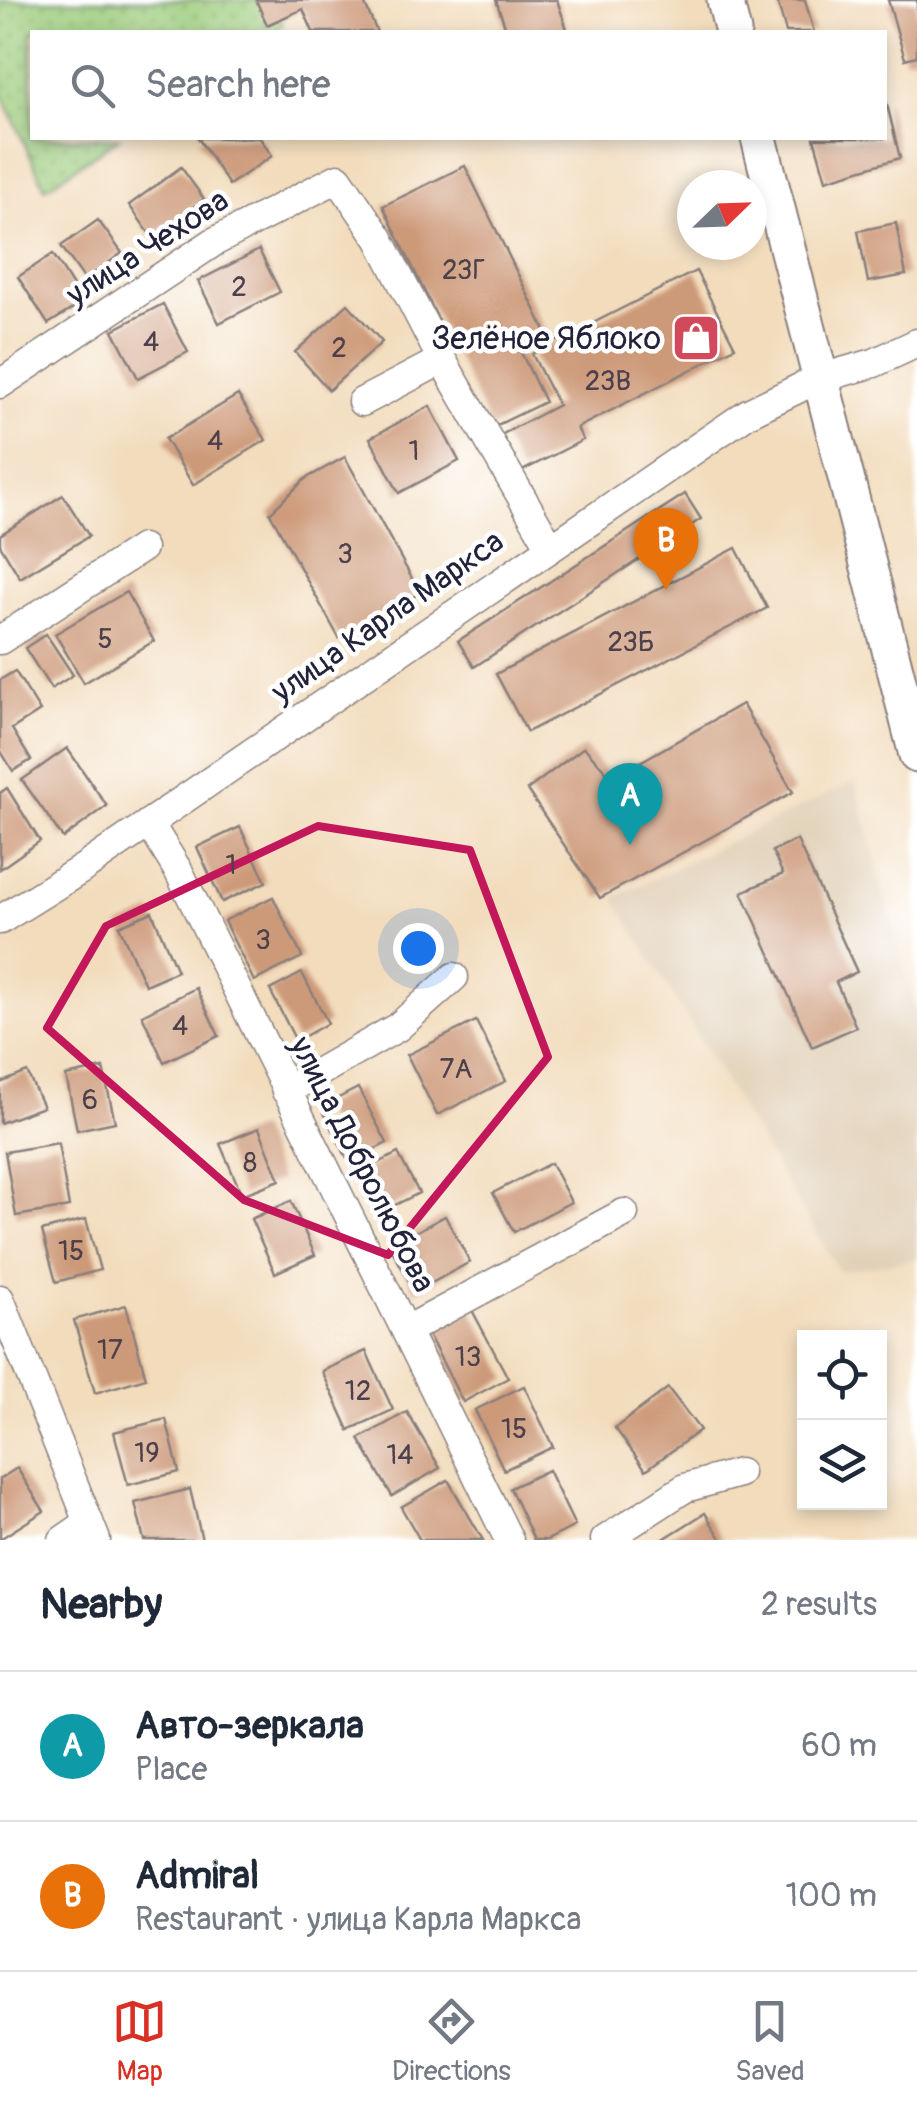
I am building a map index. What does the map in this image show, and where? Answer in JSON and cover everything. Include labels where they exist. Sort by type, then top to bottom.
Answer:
[{"type":"street","points":[[725,0],[732,30]]},
{"type":"street","points":[[759,140],[917,756]]},
{"type":"street","name":"улица Чехова","points":[[0,384],[214,242],[338,178],[379,238],[442,360]]},
{"type":"street","name":"улица Карла Маркса","points":[[0,920],[149,823],[748,413],[818,379],[874,363],[917,343]]},
{"type":"street","points":[[362,402],[442,360],[550,546]]},
{"type":"street","points":[[0,640],[142,548]]},
{"type":"street","name":"улица Добролюбова","points":[[149,823],[180,872],[509,1540]]},
{"type":"street","points":[[286,1091],[398,1028],[454,977]]},
{"type":"street","points":[[408,1330],[624,1213]]},
{"type":"street","points":[[0,1298],[93,1531],[64,1540]]},
{"type":"street","points":[[604,1540],[684,1488],[739,1473]]},
{"type":"highlighted area","points":[[318,826],[470,850],[548,1057],[388,1255],[244,1200],[47,1028],[106,926]]},
{"type":"shaded area","points":[[855,781],[917,1017],[917,1259],[839,1271],[614,898]]},
{"type":"green space","points":[[0,0],[273,0],[283,25],[276,30],[30,30],[30,140],[116,140],[45,188],[0,90]]},
{"type":"building","points":[[256,0],[363,0],[376,30],[312,30],[303,9],[267,25]]},
{"type":"building","points":[[496,0],[557,0],[567,30],[506,30]]},
{"type":"building","points":[[777,0],[805,0],[813,30],[785,30]]},
{"type":"building","points":[[888,0],[917,0],[917,56],[905,59]]},
{"type":"building","points":[[887,104],[900,158],[826,180],[815,140],[887,140]]},
{"type":"building","points":[[199,140],[261,140],[272,156],[229,185]]},
{"type":"building","points":[[465,166],[546,332],[518,346],[545,402],[491,428],[383,206]]},
{"type":"building","points":[[181,167],[204,199],[152,237],[129,205]]},
{"type":"building","points":[[98,220],[122,253],[85,280],[61,246]]},
{"type":"building","points":[[896,223],[906,275],[868,282],[858,231]]},
{"type":"building","points":[[259,250],[280,292],[219,323],[198,281]]},
{"type":"building","points":[[53,254],[83,302],[48,324],[18,277]]},
{"type":"building","points":[[696,271],[735,347],[577,428],[583,440],[520,472],[501,435],[558,405],[532,354]]},
{"type":"building","points":[[163,304],[188,352],[138,378],[113,330]]},
{"type":"building","points":[[348,304],[382,342],[329,390],[295,352]]},
{"type":"building","points":[[238,395],[266,440],[193,485],[165,439]]},
{"type":"building","points":[[430,406],[459,461],[399,493],[370,438]]},
{"type":"building","points":[[345,457],[420,593],[339,638],[270,513],[305,479]]},
{"type":"building","points":[[685,494],[701,519],[474,667],[458,641]]},
{"type":"building","points":[[63,495],[89,536],[20,578],[0,545],[0,535]]},
{"type":"building","points":[[736,548],[767,608],[527,732],[496,674]]},
{"type":"building","points":[[126,592],[154,641],[84,683],[55,634]]},
{"type":"building","points":[[46,634],[73,675],[51,689],[25,648]]},
{"type":"building","points":[[15,671],[40,711],[12,729],[31,760],[13,771],[0,750],[0,680]]},
{"type":"building","points":[[742,704],[793,792],[600,898],[527,790],[584,747],[612,778]]},
{"type":"building","points":[[67,748],[107,806],[63,838],[22,780]]},
{"type":"building","points":[[7,788],[40,841],[0,869],[0,793]]},
{"type":"building","points":[[240,827],[266,882],[222,902],[197,847]]},
{"type":"building","points":[[797,840],[857,972],[836,982],[856,1027],[812,1047],[742,892],[783,874],[772,851]]},
{"type":"building","points":[[273,897],[302,957],[254,981],[224,921]]},
{"type":"building","points":[[152,912],[177,971],[145,985],[119,926]]},
{"type":"building","points":[[302,973],[328,1023],[296,1041],[270,990]]},
{"type":"building","points":[[196,988],[219,1036],[164,1062],[142,1015]]},
{"type":"building","points":[[476,1021],[506,1081],[437,1115],[407,1055]]},
{"type":"building","points":[[103,1068],[115,1122],[77,1130],[66,1076]]},
{"type":"building","points":[[27,1072],[43,1107],[0,1123],[0,1083]]},
{"type":"building","points":[[358,1088],[387,1143],[349,1162],[321,1107]]},
{"type":"building","points":[[259,1128],[280,1180],[242,1195],[220,1144]]},
{"type":"building","points":[[58,1143],[69,1207],[16,1216],[5,1152]]},
{"type":"building","points":[[398,1153],[419,1193],[381,1212],[360,1173]]},
{"type":"building","points":[[551,1163],[571,1202],[514,1232],[493,1193]]},
{"type":"building","points":[[291,1201],[315,1255],[275,1273],[251,1219]]},
{"type":"building","points":[[445,1216],[470,1262],[415,1292],[390,1246]]},
{"type":"building","points":[[86,1219],[100,1270],[56,1282],[42,1231]]},
{"type":"building","points":[[126,1305],[146,1378],[95,1393],[74,1320]]},
{"type":"building","points":[[472,1310],[508,1378],[463,1402],[428,1334]]},
{"type":"building","points":[[366,1351],[393,1410],[349,1430],[322,1371]]},
{"type":"building","points":[[524,1386],[553,1447],[504,1470],[475,1410]]},
{"type":"building","points":[[668,1388],[700,1430],[646,1470],[615,1428]]},
{"type":"building","points":[[407,1412],[440,1468],[392,1496],[359,1439]]},
{"type":"building","points":[[166,1419],[179,1472],[128,1485],[114,1432]]},
{"type":"building","points":[[17,1468],[44,1511],[0,1539],[0,1479]]},
{"type":"building","points":[[548,1470],[575,1526],[547,1540],[534,1540],[510,1488]]},
{"type":"building","points":[[448,1480],[483,1540],[420,1540],[401,1507]]},
{"type":"building","points":[[190,1489],[202,1540],[144,1540],[135,1503]]},
{"type":"building","points":[[705,1513],[722,1540],[662,1540]]},
{"type":"place","name":"Зелёное Яблоко","points":[[696,338]]},
{"type":"place","name":"Admiral","points":[[666,590]]},
{"type":"place","name":"Авто-зеркала","points":[[630,845]]}]
